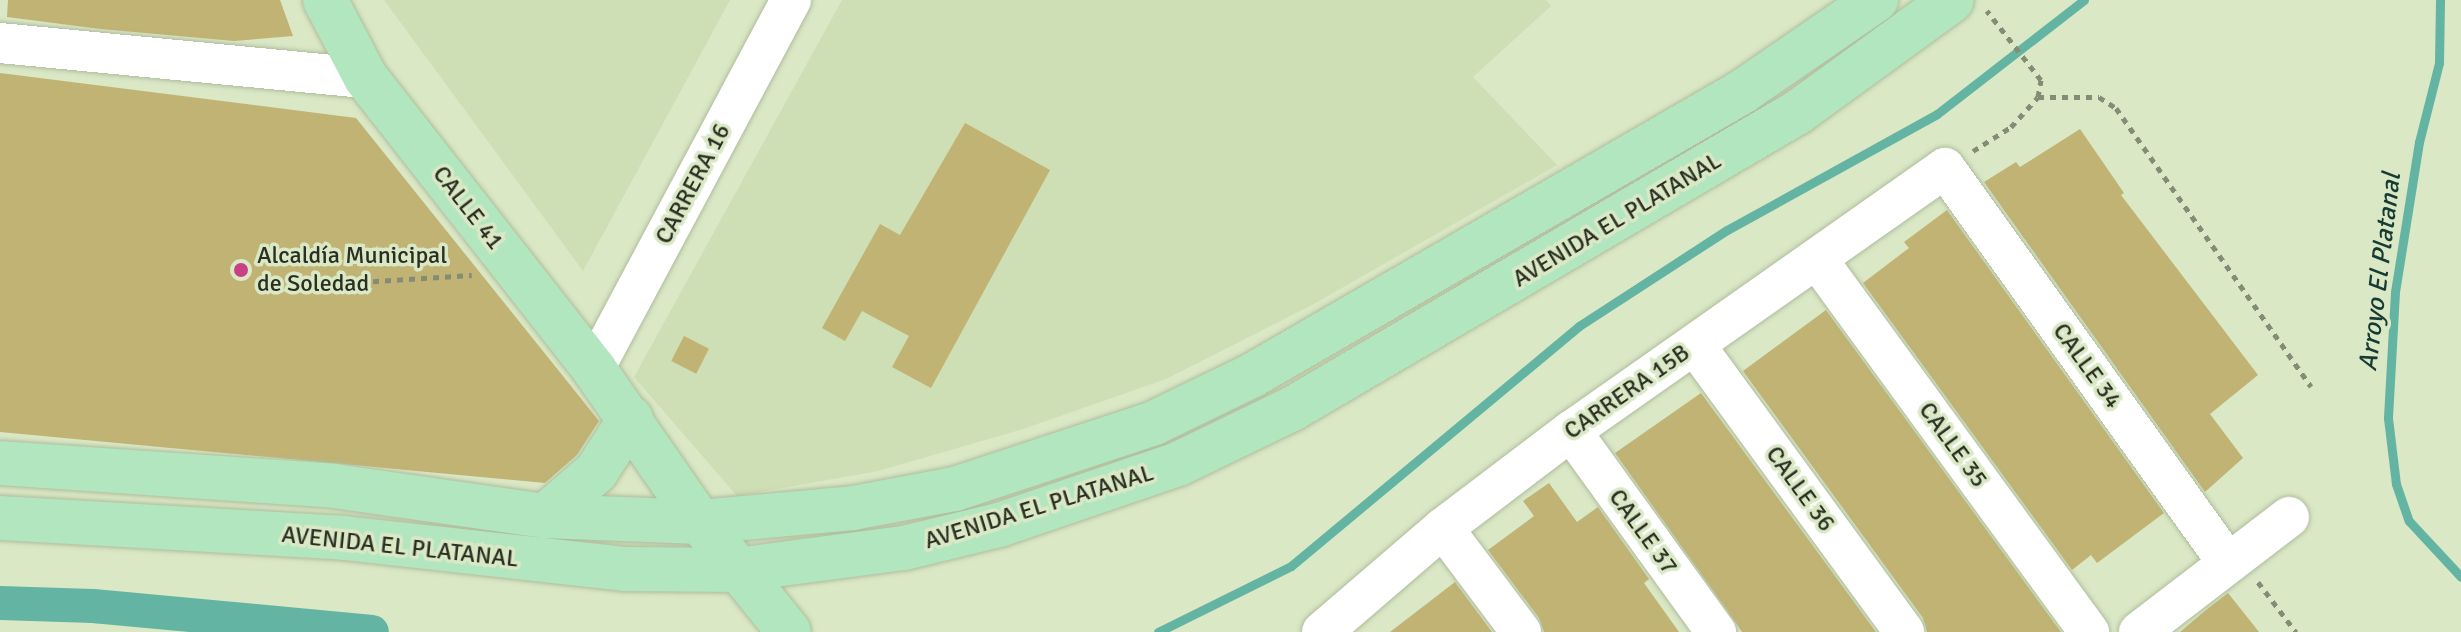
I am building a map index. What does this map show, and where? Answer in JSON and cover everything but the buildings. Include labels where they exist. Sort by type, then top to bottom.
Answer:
[{"type":"main road","name":"CALLE 41","points":[[325,0],[366,78],[594,369],[631,418],[700,522],[789,632]]},
{"type":"main road","name":"AVENIDA EL PLATANAL","points":[[0,463],[334,486],[545,516],[700,522],[853,508],[955,489],[1154,423],[1251,376],[1507,231],[1742,92],[1876,0]]},
{"type":"main road","name":"AVENIDA EL PLATANAL","points":[[0,518],[344,538],[626,569],[736,570],[918,545],[1097,495],[1178,464],[1292,409],[1567,251],[1798,112],[1966,1]]},
{"type":"main road","points":[[545,516],[596,472],[631,418]]},
{"type":"street","name":"CARRERA 16","points":[[594,369],[791,0]]},
{"type":"street","points":[[0,43],[366,78]]},
{"type":"street","name":"CARRERA 15B","points":[[1322,632],[1443,528],[1571,431],[1945,168]]},
{"type":"street","name":"CALLE 34","points":[[1945,168],[2233,560]]},
{"type":"street","name":"CALLE 35","points":[[1817,259],[2089,632]]},
{"type":"street","name":"CALLE 36","points":[[1695,345],[1904,632]]},
{"type":"street","name":"CALLE 37","points":[[1571,431],[1716,632]]},
{"type":"street","points":[[2139,632],[2289,517]]},
{"type":"street","points":[[1443,528],[1521,632]]},
{"type":"path","points":[[1945,168],[2011,127],[2038,97],[2041,80],[1966,1]]},
{"type":"path","points":[[2038,97],[2099,97],[2116,108],[2311,387]]},
{"type":"path","points":[[313,285],[518,272]]},
{"type":"path","points":[[2233,560],[2296,632]]},
{"type":"shaded area","points":[[384,0],[730,0],[583,271]]},
{"type":"shaded area","points":[[842,0],[1546,0],[1551,6],[1473,77],[1557,165],[1314,304],[1166,379],[1023,429],[878,471],[737,496],[634,377]]},
{"type":"waterway","points":[[1158,632],[1291,566],[1579,326],[1727,230],[1937,114],[2084,0]]},
{"type":"waterway","name":"Arroyo El Platanal","points":[[2440,0],[2439,63],[2419,142],[2395,292],[2388,418],[2396,484],[2409,521],[2461,577]]},
{"type":"waterway","points":[[0,603],[93,606],[372,632]]},
{"type":"place","name":"Alcaldía Municipal de Soledad","points":[[241,270]]}]
